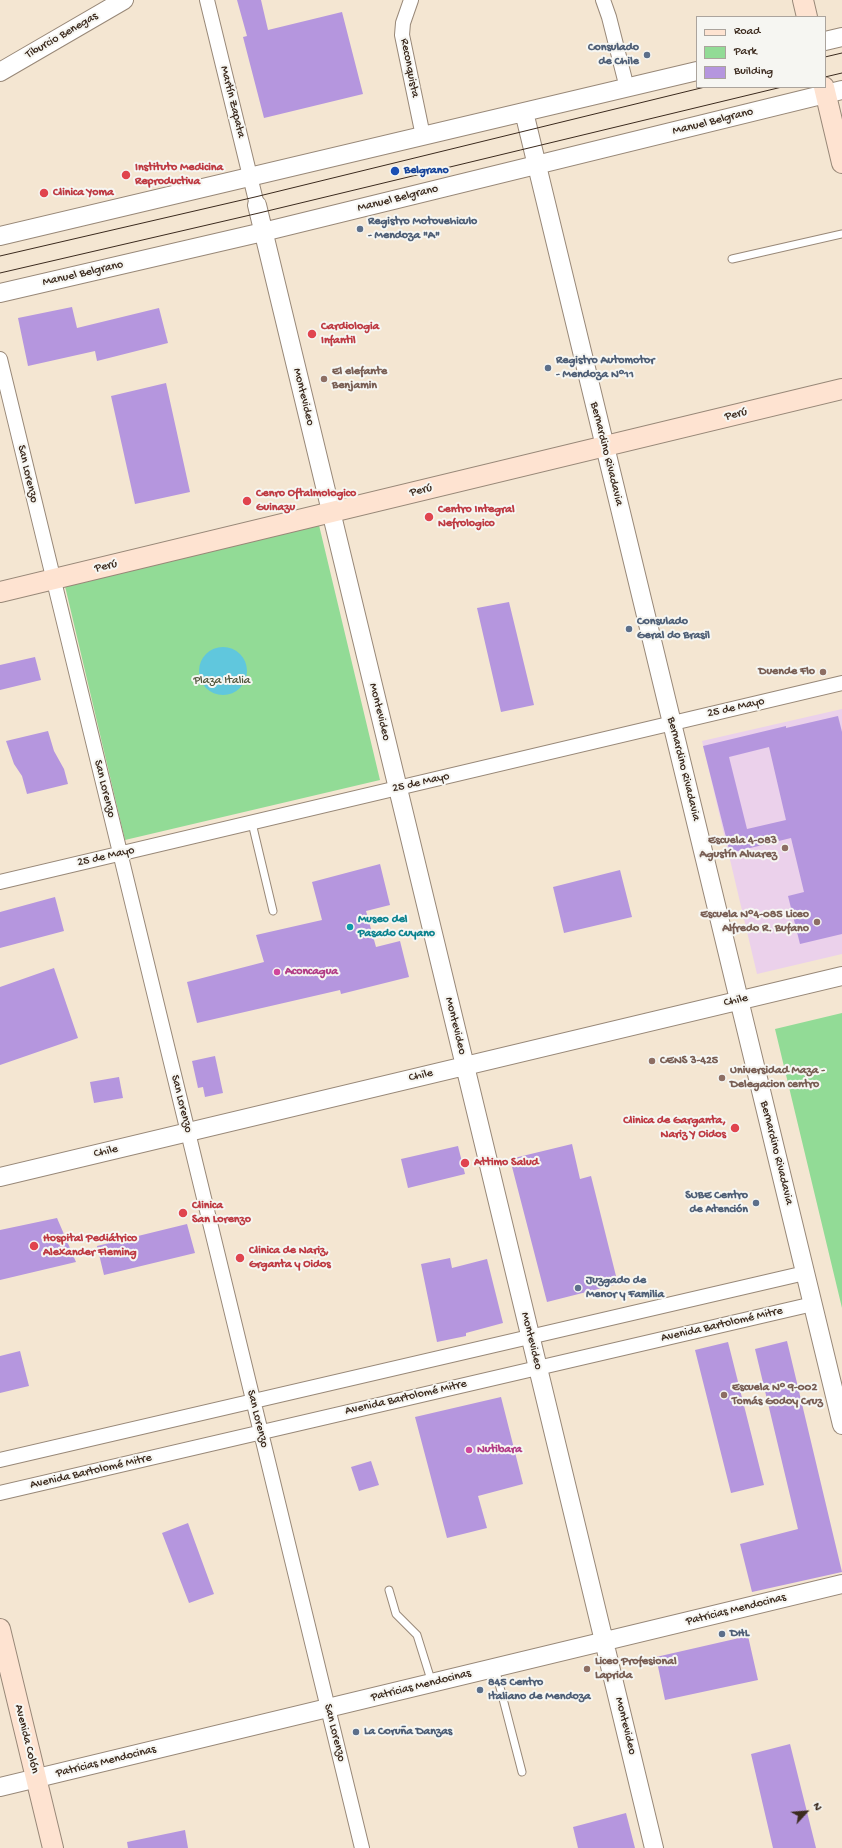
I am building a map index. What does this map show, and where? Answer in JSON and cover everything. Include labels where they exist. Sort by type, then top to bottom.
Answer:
[{"type":"main road","points":[[802,0],[807,16]]},
{"type":"main road","points":[[830,90],[842,163]]},
{"type":"main road","name":"Perú","points":[[0,592],[842,389]]},
{"type":"main road","name":"Avenida Colón","points":[[0,1629],[53,1848]]},
{"type":"street","name":"Tiburcio Benegas","points":[[0,72],[124,0]]},
{"type":"street","name":"Martín Zapata","points":[[207,0],[257,205]]},
{"type":"street","name":"Reconquista","points":[[411,0],[403,23],[402,35],[423,136]]},
{"type":"street","points":[[603,0],[609,17],[627,88]]},
{"type":"street","points":[[826,41],[842,37]]},
{"type":"street","points":[[0,236],[696,71]]},
{"type":"street","name":"Manuel Belgrano","points":[[0,293],[263,232],[536,165],[830,90]]},
{"type":"street","name":"Bernardino Rivadavia","points":[[524,112],[842,1425]]},
{"type":"street","name":"Montevideo","points":[[257,205],[654,1848]]},
{"type":"street","name":"San Lorenzo","points":[[0,359],[362,1848]]},
{"type":"street","name":"25 de Mayo","points":[[0,882],[842,683]]},
{"type":"street","name":"Chile","points":[[0,1177],[842,976]]},
{"type":"street","points":[[0,1460],[805,1273]]},
{"type":"street","name":"Avenida Bartolomé Mitre","points":[[0,1493],[813,1304]]},
{"type":"street","name":"Patricias Mendocinas","points":[[0,1787],[842,1584]]},
{"type":"lane","points":[[732,259],[842,234]]},
{"type":"lane","points":[[252,823],[273,911]]},
{"type":"lane","points":[[389,1590],[396,1614],[417,1635],[432,1683]]},
{"type":"lane","points":[[495,1668],[522,1772]]},
{"type":"shaded area","name":"Escuela 4-083 Agustín Alvarez","points":[[842,709],[842,954],[757,974],[702,741]]},
{"type":"green space","name":"Plaza Italia","points":[[318,521],[380,780],[125,840],[64,582]]},
{"type":"green space","points":[[842,1013],[842,1308],[775,1029]]},
{"type":"water","points":[[218,647],[228,647],[240,654],[247,666],[247,676],[240,688],[228,695],[218,695],[210,691],[203,684],[199,676],[199,666],[203,658],[210,651]]},
{"type":"building","points":[[237,0],[261,0],[268,30],[342,12],[363,94],[264,118],[243,37],[247,36]]},
{"type":"building","points":[[72,307],[77,328],[159,308],[168,343],[97,361],[95,351],[28,366],[18,318]]},
{"type":"building","points":[[166,383],[190,492],[135,504],[111,396]]},
{"type":"building","points":[[509,602],[534,705],[501,712],[477,608]]},
{"type":"building","points":[[35,657],[41,680],[0,690],[0,665]]},
{"type":"building","points":[[838,716],[842,732],[842,934],[800,944],[788,896],[804,892],[791,838],[730,853],[703,746],[786,726],[786,728]],"holes":[[[769,747],[786,820],[747,829],[729,757]]]},
{"type":"building","points":[[48,731],[54,751],[64,769],[68,784],[27,794],[22,776],[14,764],[6,741]]},
{"type":"building","points":[[380,864],[390,905],[366,911],[376,947],[400,941],[409,977],[341,994],[340,990],[197,1023],[187,982],[264,962],[256,935],[322,920],[312,882]]},
{"type":"building","points":[[620,870],[632,917],[564,933],[553,887]]},
{"type":"building","points":[[55,897],[64,931],[0,948],[0,912]]},
{"type":"building","points":[[54,968],[78,1038],[0,1065],[0,987]]},
{"type":"building","points":[[215,1056],[223,1093],[205,1097],[203,1087],[198,1088],[192,1061]]},
{"type":"building","points":[[119,1077],[123,1098],[94,1103],[90,1082]]},
{"type":"building","points":[[572,1144],[580,1179],[591,1176],[618,1284],[547,1302],[510,1159]]},
{"type":"building","points":[[458,1146],[465,1174],[408,1188],[401,1159]]},
{"type":"building","name":"Hospital Pediátrico Alexander Fleming","points":[[57,1218],[76,1262],[0,1280],[0,1230]]},
{"type":"building","points":[[187,1224],[195,1253],[104,1275],[97,1246]]},
{"type":"building","points":[[450,1258],[452,1268],[487,1259],[503,1323],[466,1333],[466,1336],[437,1342],[421,1264]]},
{"type":"building","points":[[787,1341],[842,1572],[752,1592],[740,1544],[798,1529],[755,1349]]},
{"type":"building","name":"Escuela N° 9-002 Tomás Godoy Cruz","points":[[728,1342],[764,1485],[731,1493],[695,1350]]},
{"type":"building","points":[[20,1351],[29,1386],[0,1393],[0,1356]]},
{"type":"building","name":"Nutibara","points":[[501,1397],[523,1484],[478,1496],[487,1528],[447,1538],[415,1417]]},
{"type":"building","points":[[371,1461],[379,1485],[359,1491],[351,1467]]},
{"type":"building","points":[[188,1523],[214,1594],[189,1603],[162,1533]]},
{"type":"building","points":[[748,1636],[758,1680],[665,1700],[656,1657]]},
{"type":"building","points":[[790,1744],[816,1848],[773,1848],[751,1754]]},
{"type":"building","points":[[626,1813],[635,1848],[578,1848],[573,1827]]},
{"type":"building","points":[[185,1830],[188,1848],[128,1848],[127,1842]]},
{"type":"tram line","points":[[826,57],[842,53]]},
{"type":"tram line","points":[[826,77],[842,73]]},
{"type":"tram line","points":[[0,256],[255,197],[701,88]]},
{"type":"tram line","points":[[0,273],[259,213],[778,88]]},
{"type":"place","name":"Consulado de Chile","points":[[647,55]]},
{"type":"place","name":"Belgrano","points":[[395,171]]},
{"type":"place","name":"Instituto Medicina Reproductiva","points":[[126,175]]},
{"type":"place","name":"Clinica Yoma","points":[[44,193]]},
{"type":"place","name":"Registro Motovehiculo - Mendoza \"A\"","points":[[360,229]]},
{"type":"place","name":"Cardiologia Infantil","points":[[312,334]]},
{"type":"place","name":"Registro Automotor - Mendoza N°11","points":[[548,368]]},
{"type":"place","name":"El elefante Benjamin","points":[[324,379]]},
{"type":"place","name":"Cenro Oftalmologico Guinazu","points":[[247,501]]},
{"type":"place","name":"Centro Integral Nefrologico","points":[[429,517]]},
{"type":"place","name":"Consulado Geral do Brasil","points":[[629,629]]},
{"type":"place","name":"Duende Flo","points":[[823,672]]},
{"type":"place","name":"Escuela 4-083 Agustín Alvarez","points":[[785,848]]},
{"type":"place","name":"Escuela N°4-085 Liceo Alfredo R. Bufano","points":[[817,922]]},
{"type":"place","name":"Museo del Pasado Cuyano","points":[[350,927]]},
{"type":"place","name":"Aconcagua","points":[[277,972]]},
{"type":"place","name":"CENS 3-425","points":[[652,1061]]},
{"type":"place","name":"Universidad Maza - Delegacion centro","points":[[722,1078]]},
{"type":"place","name":"Clinica de Garganta, Nariz Y Oidos","points":[[735,1128]]},
{"type":"place","name":"Attimo Salud","points":[[465,1163]]},
{"type":"place","name":"SUBE Centro de Atención","points":[[756,1203]]},
{"type":"place","name":"Clinica San Lorenzo","points":[[183,1213]]},
{"type":"place","name":"Hospital Pediátrico Alexander Fleming","points":[[34,1246]]},
{"type":"place","name":"Clinica de Nariz, Grganta y Oidos","points":[[240,1258]]},
{"type":"place","name":"Juzgado de Menor y Familia","points":[[578,1288]]},
{"type":"place","name":"Escuela N° 9-002 Tomás Godoy Cruz","points":[[724,1395]]},
{"type":"place","name":"Nutibara","points":[[469,1450]]},
{"type":"place","name":"DHL","points":[[722,1634]]},
{"type":"place","name":"Liceo Profesional Laprida","points":[[587,1669]]},
{"type":"place","name":"845 Centro Italiano de Mendoza","points":[[480,1690]]},
{"type":"place","name":"La Coruña Danzas","points":[[356,1732]]}]
